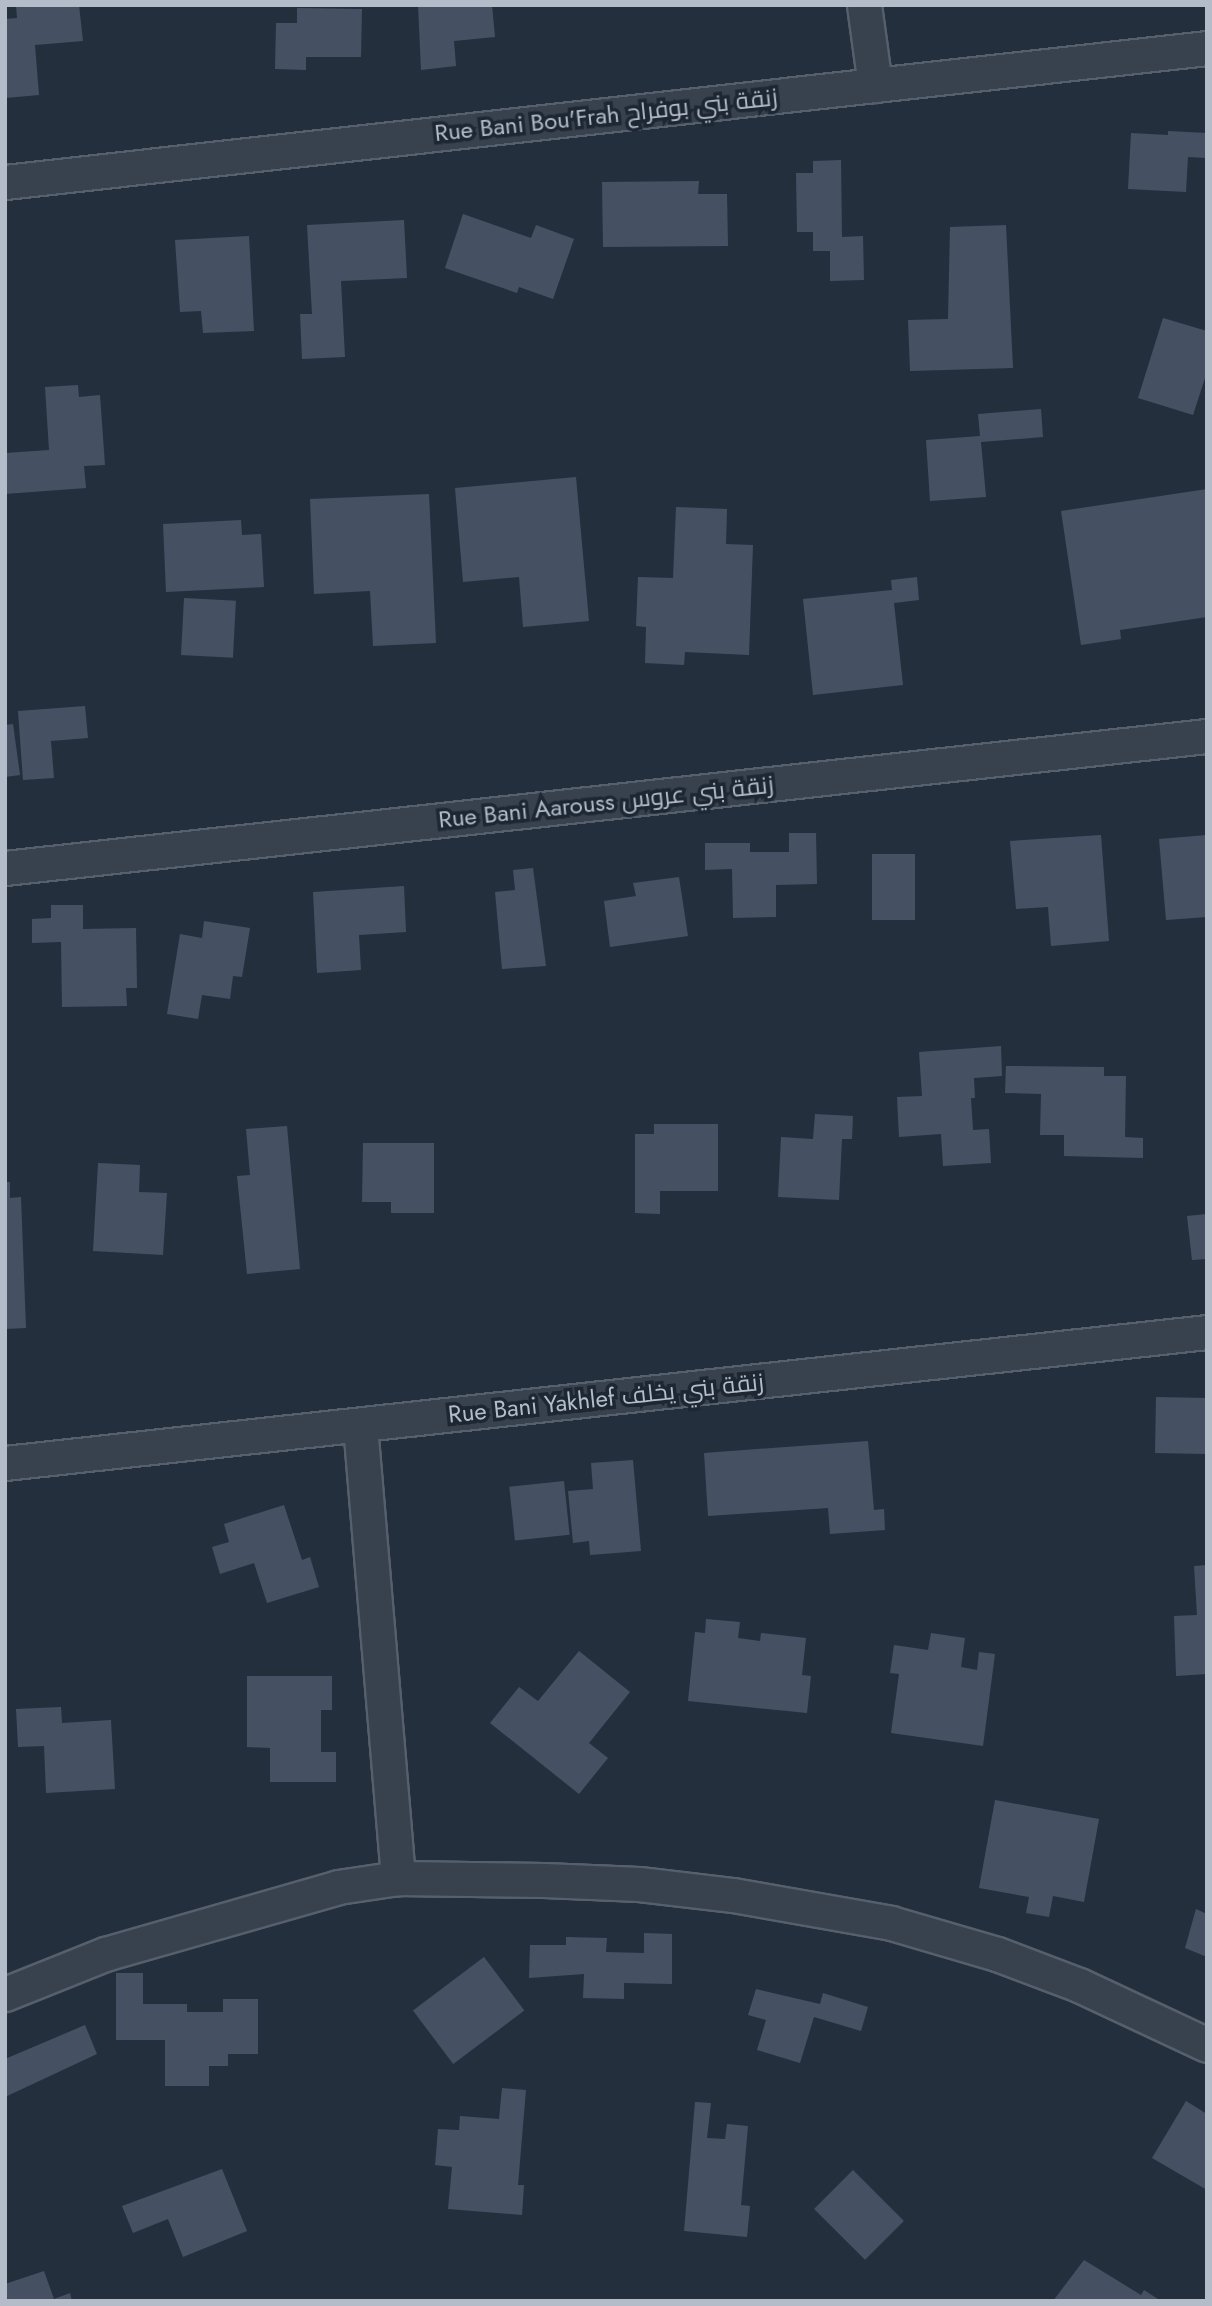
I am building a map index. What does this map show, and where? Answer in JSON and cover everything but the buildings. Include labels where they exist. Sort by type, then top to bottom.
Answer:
[{"type":"street","points":[[864,5],[875,85]]},
{"type":"street","name":"Rue Bani Bou'Frah زنقة بني بوفراح","points":[[5,182],[1207,48]]},
{"type":"street","name":"Rue Bani Aarouss زنقة بني عروس","points":[[5,868],[1207,736]]},
{"type":"street","name":"Rue Bani Yakhlef زنقة بني يخلف","points":[[5,1463],[1207,1332]]},
{"type":"street","points":[[360,1425],[398,1878]]},
{"type":"street","points":[[5,1994],[105,1954],[217,1919],[338,1887],[398,1878],[639,1884],[814,1907],[997,1954],[1079,1985],[1207,2045]]}]
